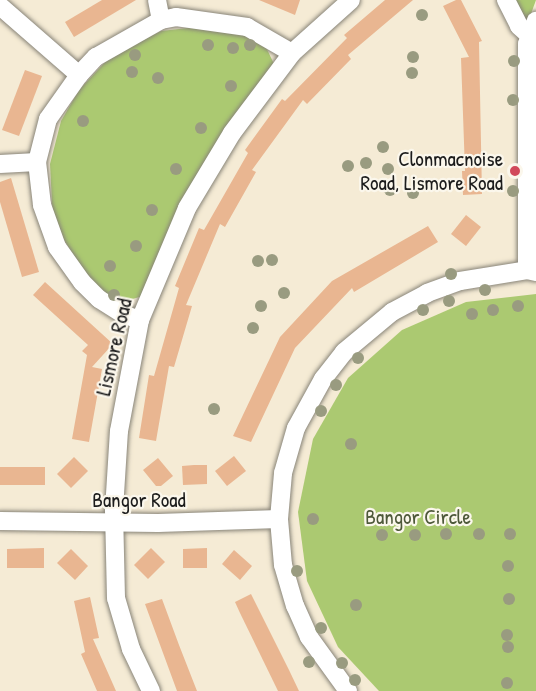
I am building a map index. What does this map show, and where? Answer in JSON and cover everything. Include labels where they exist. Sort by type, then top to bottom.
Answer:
[{"type":"street","points":[[157,0],[161,20]]},
{"type":"street","name":"Lismore Road","points":[[150,691],[131,649],[116,598],[114,523],[119,431],[140,320],[187,208],[232,133],[292,53],[351,0]]},
{"type":"street","points":[[348,691],[309,637],[295,606],[283,565],[279,519],[283,473],[296,428],[323,379],[344,352],[392,312],[428,293],[460,281],[532,271],[533,28],[519,26],[506,0]]},
{"type":"street","points":[[0,6],[79,75]]},
{"type":"street","points":[[140,320],[123,314],[99,299],[82,282],[57,247],[42,205],[37,162],[48,119],[79,75],[96,57],[161,20],[176,17],[247,27],[292,53]]},
{"type":"street","points":[[0,164],[37,162]]},
{"type":"street","name":"Bangor Road","points":[[0,521],[114,523],[279,519]]},
{"type":"green space","points":[[515,0],[536,0],[528,22]]},
{"type":"green space","points":[[197,27],[250,34],[265,45],[274,64],[143,296],[122,302],[103,294],[84,272],[53,222],[50,164],[61,121],[79,90],[110,57],[161,31]]},
{"type":"green space","name":"Bangor Circle","points":[[536,294],[536,691],[379,691],[338,647],[307,581],[298,512],[313,439],[348,378],[402,330],[466,302]]},
{"type":"building","points":[[102,0],[136,0],[74,37],[65,22]]},
{"type":"building","points":[[259,0],[300,0],[295,15]]},
{"type":"building","points":[[385,0],[413,0],[348,55],[351,59],[307,104],[303,100],[252,170],[256,172],[225,227],[220,224],[186,305],[192,306],[174,367],[169,366],[156,441],[139,438],[149,375],[154,376],[179,288],[175,286],[199,228],[204,230],[248,153],[245,150],[282,99],[285,101],[347,38],[344,35]]},
{"type":"building","points":[[461,0],[482,41],[479,42],[482,194],[463,195],[462,171],[465,171],[461,58],[469,57],[443,6]]},
{"type":"building","points":[[25,70],[42,76],[19,136],[2,130]]},
{"type":"building","points":[[11,178],[39,272],[22,277],[0,202],[0,182]]},
{"type":"building","points":[[466,215],[481,227],[466,246],[451,234]]},
{"type":"building","points":[[428,226],[438,242],[354,292],[352,288],[295,348],[251,442],[233,436],[280,337],[332,281]]},
{"type":"building","points":[[45,282],[113,344],[92,367],[102,369],[89,442],[72,439],[87,355],[82,351],[88,345],[33,295]]},
{"type":"building","points":[[234,456],[246,471],[227,486],[215,471]]},
{"type":"building","points":[[74,457],[88,471],[71,488],[57,474]]},
{"type":"building","points":[[158,458],[173,476],[161,486],[156,486],[143,470]]},
{"type":"building","points":[[207,465],[207,484],[183,485],[182,466]]},
{"type":"building","points":[[0,467],[45,467],[45,485],[0,485]]},
{"type":"building","points":[[44,548],[44,568],[7,568],[7,549]]},
{"type":"building","points":[[151,548],[165,562],[148,579],[134,565]]},
{"type":"building","points":[[207,548],[207,568],[183,568],[183,549]]},
{"type":"building","points":[[71,549],[88,566],[75,580],[57,563]]},
{"type":"building","points":[[234,550],[252,566],[240,580],[222,564]]},
{"type":"building","points":[[251,594],[299,691],[278,691],[235,602]]},
{"type":"building","points":[[90,597],[99,638],[93,639],[116,691],[97,691],[81,654],[85,652],[74,601]]},
{"type":"building","points":[[162,599],[197,691],[177,691],[145,604]]},
{"type":"place","name":"Clonmacnoise Road, Lismore Road","points":[[515,171]]}]
